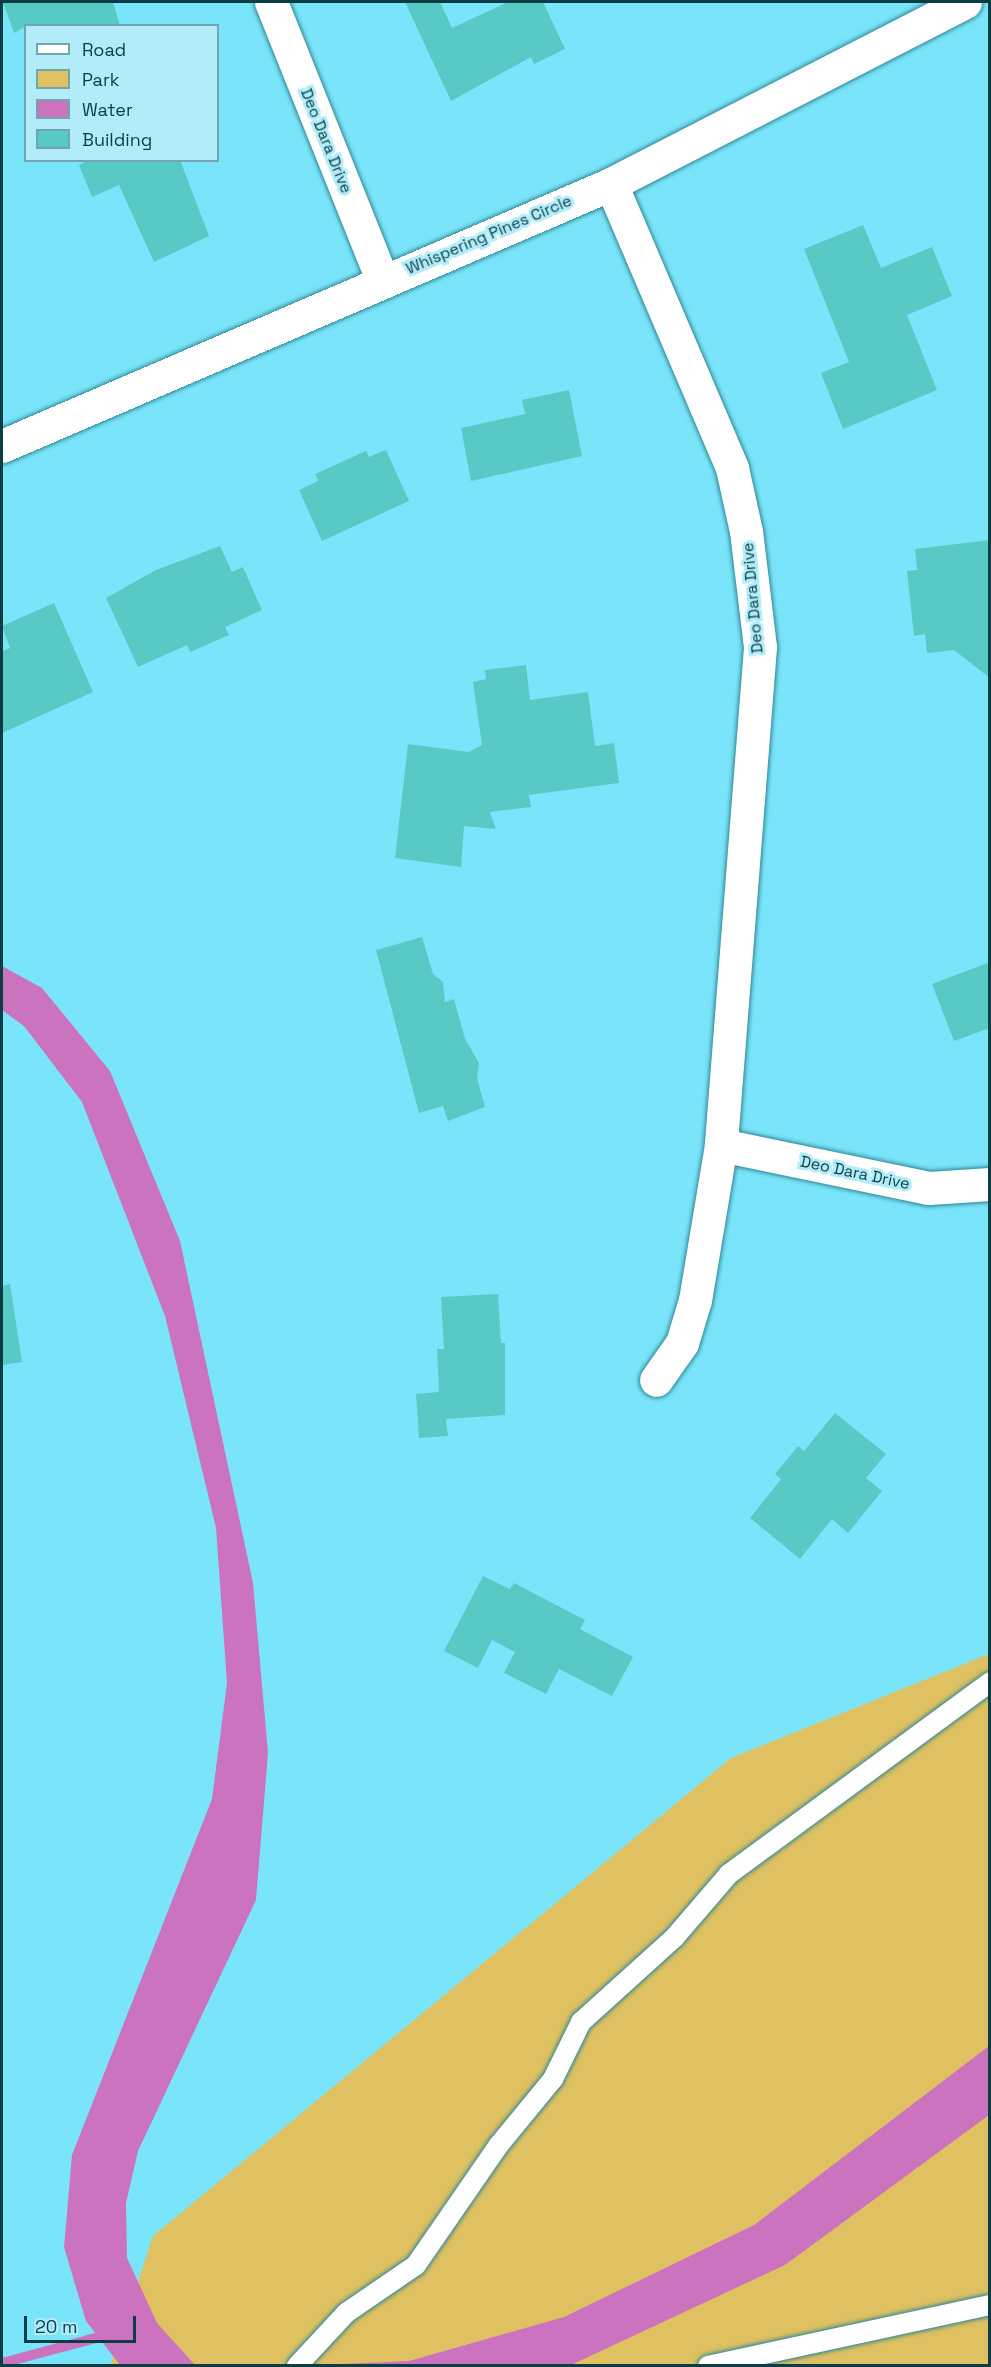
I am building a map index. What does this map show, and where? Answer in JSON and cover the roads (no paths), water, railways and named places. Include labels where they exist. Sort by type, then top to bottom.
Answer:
[{"type":"street","name":"Deo Dara Drive","points":[[271,2],[382,280]]},
{"type":"street","name":"Whispering Pines Circle","points":[[2,446],[382,280],[611,184],[965,2]]},
{"type":"street","name":"Deo Dara Drive","points":[[611,184],[732,468],[746,531],[760,647],[721,1145],[695,1300],[682,1343],[656,1380]]},
{"type":"street","name":"Deo Dara Drive","points":[[721,1145],[929,1188],[990,1184]]},
{"type":"lane","points":[[298,2364],[346,2313],[416,2265],[498,2146],[553,2079],[581,2022],[674,1938],[729,1874],[990,1682]]},
{"type":"lane","points":[[708,2366],[990,2305]]},
{"type":"water","points":[[2,966],[42,988],[110,1071],[180,1241],[253,1583],[268,1753],[256,1900],[138,2151],[126,2203],[127,2258],[157,2323],[195,2365],[120,2365],[86,2321],[64,2247],[72,2155],[212,1799],[227,1683],[216,1528],[165,1316],[82,1102],[24,1026],[2,1010]]},
{"type":"water","points":[[989,2046],[989,2115],[785,2265],[571,2365],[320,2365],[409,2361],[564,2317],[754,2225]]},
{"type":"waterway","points":[[2,2363],[111,2334]]}]
